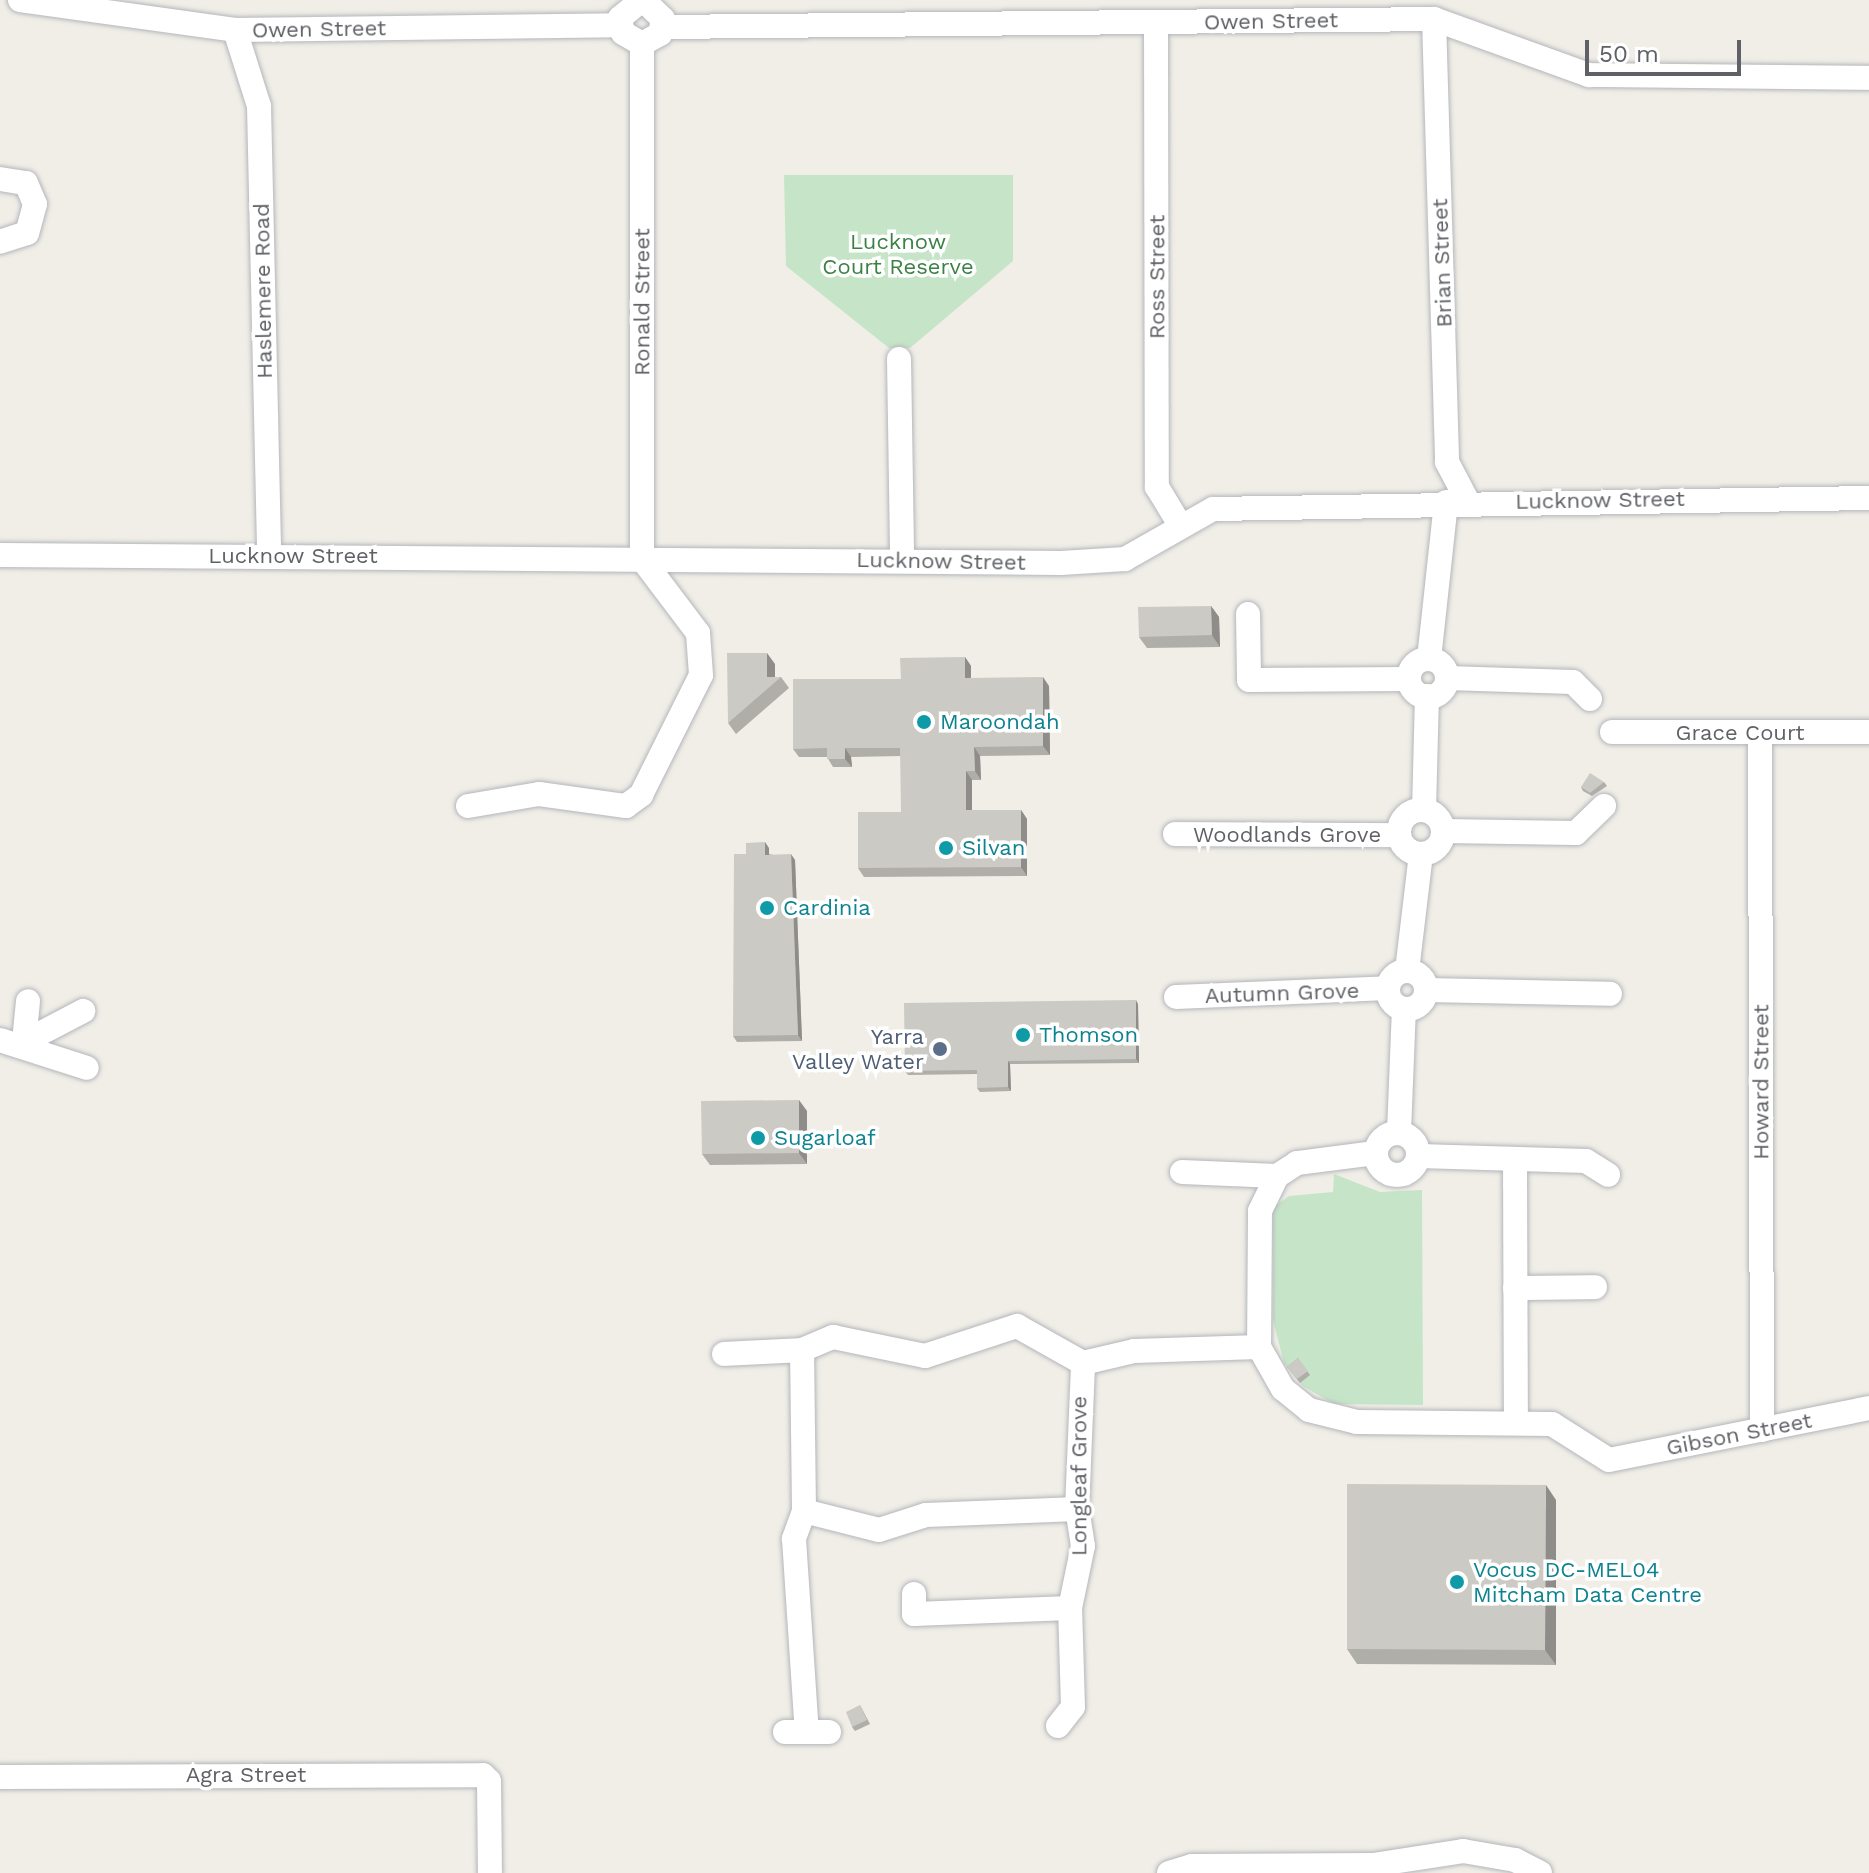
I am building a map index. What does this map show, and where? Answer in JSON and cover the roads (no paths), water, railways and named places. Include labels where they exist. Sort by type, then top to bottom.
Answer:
[{"type":"street","name":"Owen Street","points":[[20,0],[235,30],[620,25]]},
{"type":"street","points":[[642,0],[661,12],[663,27],[642,44],[627,39],[620,25],[627,5],[642,0]]},
{"type":"street","name":"Owen Street","points":[[663,27],[1434,19],[1589,75],[1869,78]]},
{"type":"street","name":"Brian Street","points":[[1434,19],[1447,462],[1457,502]]},
{"type":"street","name":"Ross Street","points":[[1156,22],[1157,487],[1180,525]]},
{"type":"street","name":"Haslemere Road","points":[[235,30],[259,106],[269,556]]},
{"type":"street","name":"Ronald Street","points":[[642,44],[642,559]]},
{"type":"street","points":[[0,179],[26,183],[35,204],[27,233],[0,242]]},
{"type":"street","points":[[899,359],[902,560]]},
{"type":"street","name":"Lucknow Street","points":[[0,555],[1125,559],[1213,509],[1457,502],[1869,498]]},
{"type":"street","points":[[1429,659],[1457,502]]},
{"type":"street","points":[[468,806],[539,794],[610,809],[641,795],[701,675],[698,633],[642,559]]},
{"type":"street","points":[[1248,614],[1249,680],[1409,679],[1427,696]]},
{"type":"street","points":[[1429,659],[1447,678]]},
{"type":"street","points":[[1409,679],[1412,667],[1429,659]]},
{"type":"street","points":[[1590,699],[1573,682],[1447,678],[1427,696],[1424,810],[1443,831],[1576,833],[1604,806]]},
{"type":"street","name":"Grace Court","points":[[1612,732],[1869,732]]},
{"type":"street","name":"Howard Street","points":[[1760,733],[1762,1430]]},
{"type":"street","points":[[1421,854],[1399,835],[1403,819],[1424,810]]},
{"type":"street","points":[[1421,854],[1439,845],[1443,831]]},
{"type":"street","name":"Woodlands Grove","points":[[1175,834],[1399,835]]},
{"type":"street","points":[[1399,1132],[1404,1009],[1388,988],[1407,971],[1421,854]]},
{"type":"street","points":[[1407,971],[1426,990],[1610,994]]},
{"type":"street","name":"Autumn Grove","points":[[1176,997],[1388,988]]},
{"type":"street","points":[[1404,1009],[1420,1004],[1426,990]]},
{"type":"street","points":[[12,1041],[28,1001]]},
{"type":"street","points":[[12,1041],[83,1011]]},
{"type":"street","points":[[12,1041],[87,1068]]},
{"type":"street","points":[[1399,1132],[1413,1140],[1419,1156],[1412,1170],[1396,1176],[1381,1169],[1375,1153],[1383,1138],[1399,1132]]},
{"type":"street","points":[[1375,1153],[1297,1163],[1277,1176],[1260,1211],[1259,1347],[1283,1389],[1331,1418],[1516,1420],[1515,1162]]},
{"type":"street","points":[[1419,1156],[1515,1162],[1586,1161],[1608,1175]]},
{"type":"street","points":[[1182,1172],[1277,1176]]},
{"type":"street","points":[[1515,1288],[1595,1287]]},
{"type":"street","points":[[724,1354],[802,1350],[833,1337],[925,1356],[1017,1326],[1083,1363],[1134,1351],[1259,1347]]},
{"type":"street","points":[[802,1350],[804,1511],[794,1552],[806,1720]]},
{"type":"street","name":"Longleaf Grove","points":[[1058,1726],[1073,1707],[1070,1608],[1083,1546],[1077,1509],[1083,1363]]},
{"type":"street","name":"Gibson Street","points":[[1516,1420],[1552,1424],[1609,1460],[1869,1408]]},
{"type":"street","points":[[804,1511],[879,1530],[926,1515],[1077,1509]]},
{"type":"street","points":[[914,1594],[914,1614],[1070,1608]]},
{"type":"street","name":"Agra Street","points":[[0,1777],[478,1774],[489,1781],[490,1873]]},
{"type":"street","points":[[1169,1873],[1192,1866],[1373,1865],[1463,1851],[1515,1860],[1540,1873]]},
{"type":"place","name":"Maroondah","points":[[924,722]]},
{"type":"place","name":"Silvan","points":[[946,848]]},
{"type":"place","name":"Cardinia","points":[[767,908]]},
{"type":"place","name":"Thomson","points":[[1023,1035]]},
{"type":"place","name":"Yarra Valley Water","points":[[940,1049]]},
{"type":"place","name":"Sugarloaf","points":[[758,1138]]},
{"type":"place","name":"Vocus DC-MEL04 Mitcham Data Centre","points":[[1457,1582]]},
{"type":"park label","name":"Lucknow Court Reserve","points":[[898,254]]}]
